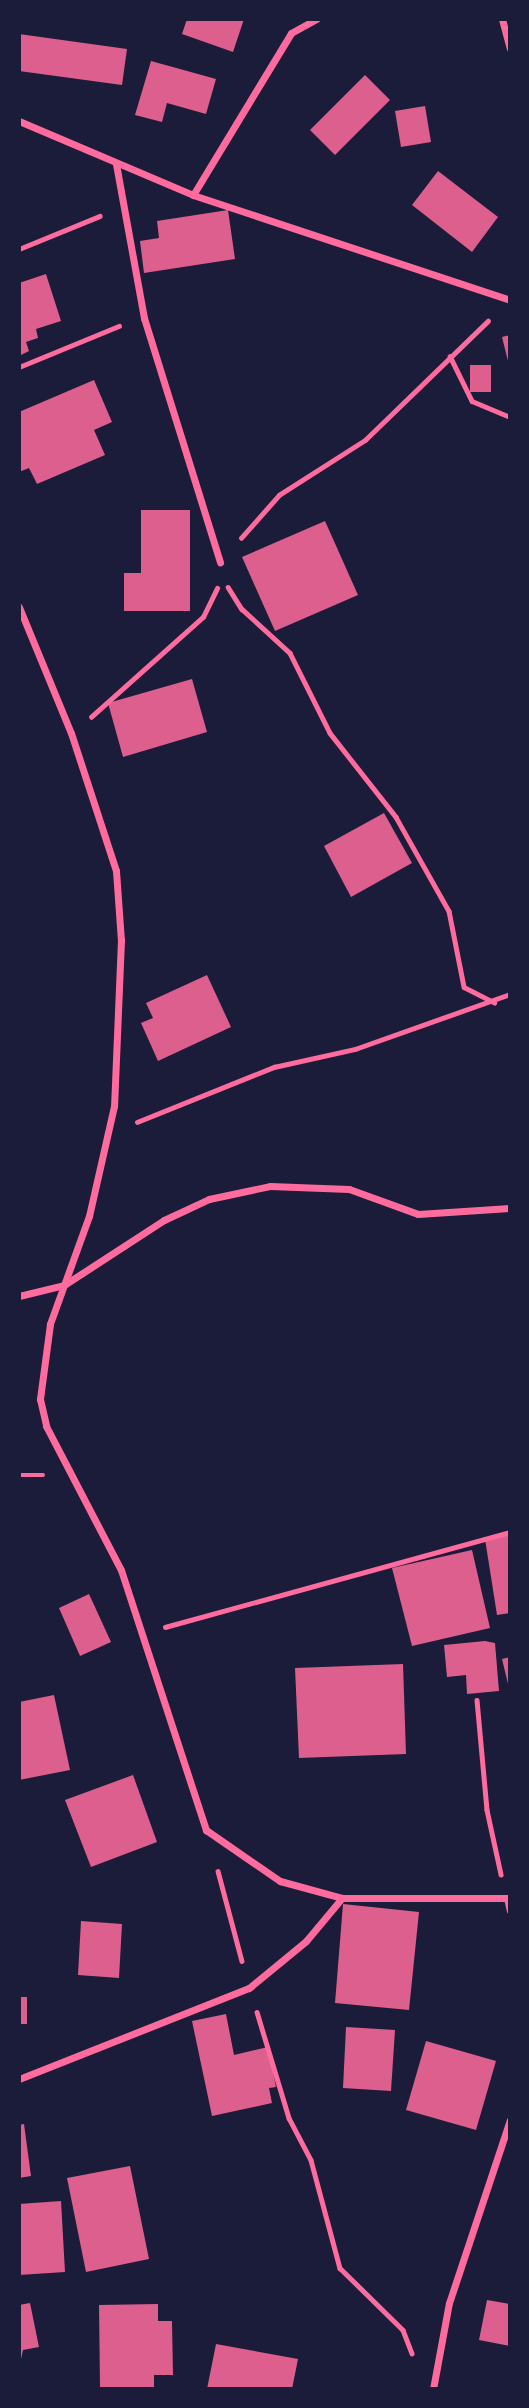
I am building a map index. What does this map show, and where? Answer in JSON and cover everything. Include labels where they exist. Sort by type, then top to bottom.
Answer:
[{"type":"street","points":[[193,195],[291,33],[316,19]]},
{"type":"street","points":[[502,19],[510,48]]},
{"type":"street","points":[[19,121],[193,195],[510,300]]},
{"type":"street","points":[[116,164],[144,318],[220,562]]},
{"type":"street","points":[[19,607],[71,733],[119,897],[119,1052],[108,1137],[45,1350],[43,1413],[121,1570],[206,1830],[280,1881],[342,1899],[508,1898],[510,1911]]},
{"type":"street","points":[[19,1296],[64,1285],[164,1220],[209,1199],[270,1186],[349,1189],[418,1214],[510,1208]]},
{"type":"street","points":[[19,2079],[249,1988],[306,1941],[342,1899]]},
{"type":"street","points":[[433,2389],[449,2303],[510,2120]]},
{"type":"path","points":[[19,248],[122,206]]},
{"type":"path","points":[[71,733],[203,617],[216,599],[220,562],[279,495],[365,440],[510,300]]},
{"type":"path","points":[[19,366],[144,318]]},
{"type":"path","points":[[450,356],[472,401],[510,417]]},
{"type":"path","points":[[220,562],[231,595],[290,653],[330,733],[365,772],[415,850],[449,911],[464,988],[494,1002]]},
{"type":"path","points":[[108,1137],[274,1067],[355,1049],[494,1002],[510,994]]},
{"type":"path","points":[[141,1636],[212,1610],[510,1532]]},
{"type":"path","points":[[477,1700],[487,1810],[508,1898]]},
{"type":"path","points":[[206,1830],[249,1988],[289,2118],[311,2160],[340,2268],[404,2330],[418,2367]]},
{"type":"building","points":[[187,19],[244,19],[233,52],[182,34]]},
{"type":"building","points":[[19,34],[127,49],[122,85],[19,71]]},
{"type":"building","points":[[151,61],[216,79],[206,114],[167,103],[162,122],[135,115]]},
{"type":"building","points":[[365,75],[390,100],[335,155],[310,130]]},
{"type":"building","points":[[425,106],[431,142],[401,147],[395,111]]},
{"type":"building","points":[[438,171],[498,217],[472,252],[412,205]]},
{"type":"building","points":[[228,210],[235,259],[144,273],[140,241],[159,238],[157,221]]},
{"type":"building","points":[[46,274],[61,321],[36,329],[38,338],[26,342],[29,351],[19,356],[19,283]]},
{"type":"building","points":[[510,335],[510,365],[509,365],[502,337]]},
{"type":"building","points":[[470,365],[491,365],[491,392],[470,392]]},
{"type":"building","points":[[94,380],[112,422],[94,430],[105,455],[37,484],[29,468],[19,472],[19,412]]},
{"type":"building","points":[[141,510],[190,510],[190,611],[124,611],[124,573],[141,573]]},
{"type":"building","points":[[325,521],[358,595],[275,631],[242,557]]},
{"type":"building","points":[[192,679],[207,732],[123,757],[108,703]]},
{"type":"building","points":[[384,813],[412,863],[351,897],[324,846]]},
{"type":"building","points":[[207,975],[231,1027],[158,1061],[141,1023],[153,1018],[146,1003]]},
{"type":"building","points":[[510,1535],[510,1613],[497,1615],[485,1539]]},
{"type":"building","points":[[472,1550],[490,1628],[412,1646],[392,1568]]},
{"type":"building","points":[[89,1594],[111,1642],[80,1656],[59,1608]]},
{"type":"building","points":[[485,1641],[495,1643],[499,1691],[467,1694],[466,1675],[447,1677],[444,1645]]},
{"type":"building","points":[[510,1657],[510,1688],[509,1688],[502,1659]]},
{"type":"building","points":[[403,1664],[406,1754],[299,1758],[295,1668]]},
{"type":"building","points":[[54,1695],[70,1770],[19,1780],[19,1702]]},
{"type":"building","points":[[133,1775],[157,1842],[91,1867],[65,1800]]},
{"type":"building","points":[[343,1904],[419,1912],[409,2010],[335,2003]]},
{"type":"building","points":[[81,1921],[122,1924],[119,1978],[78,1975]]},
{"type":"building","points":[[19,1997],[27,1997],[27,2024],[19,2024]]},
{"type":"building","points":[[226,2014],[234,2055],[268,2047],[276,2087],[269,2088],[272,2103],[212,2116],[192,2021]]},
{"type":"building","points":[[346,2027],[395,2030],[391,2091],[343,2088]]},
{"type":"building","points":[[426,2041],[496,2061],[476,2130],[406,2110]]},
{"type":"building","points":[[24,2124],[31,2176],[19,2178],[19,2125]]},
{"type":"building","points":[[130,2166],[149,2259],[86,2272],[67,2178]]},
{"type":"building","points":[[61,2201],[65,2272],[19,2275],[19,2204]]},
{"type":"building","points":[[487,2300],[510,2304],[510,2346],[479,2340]]},
{"type":"building","points":[[30,2303],[39,2347],[23,2350],[19,2368],[19,2305]]},
{"type":"building","points":[[158,2304],[158,2321],[172,2321],[173,2375],[154,2375],[154,2387],[100,2387],[99,2305]]},
{"type":"building","points":[[216,2344],[298,2359],[292,2389],[207,2389]]}]
